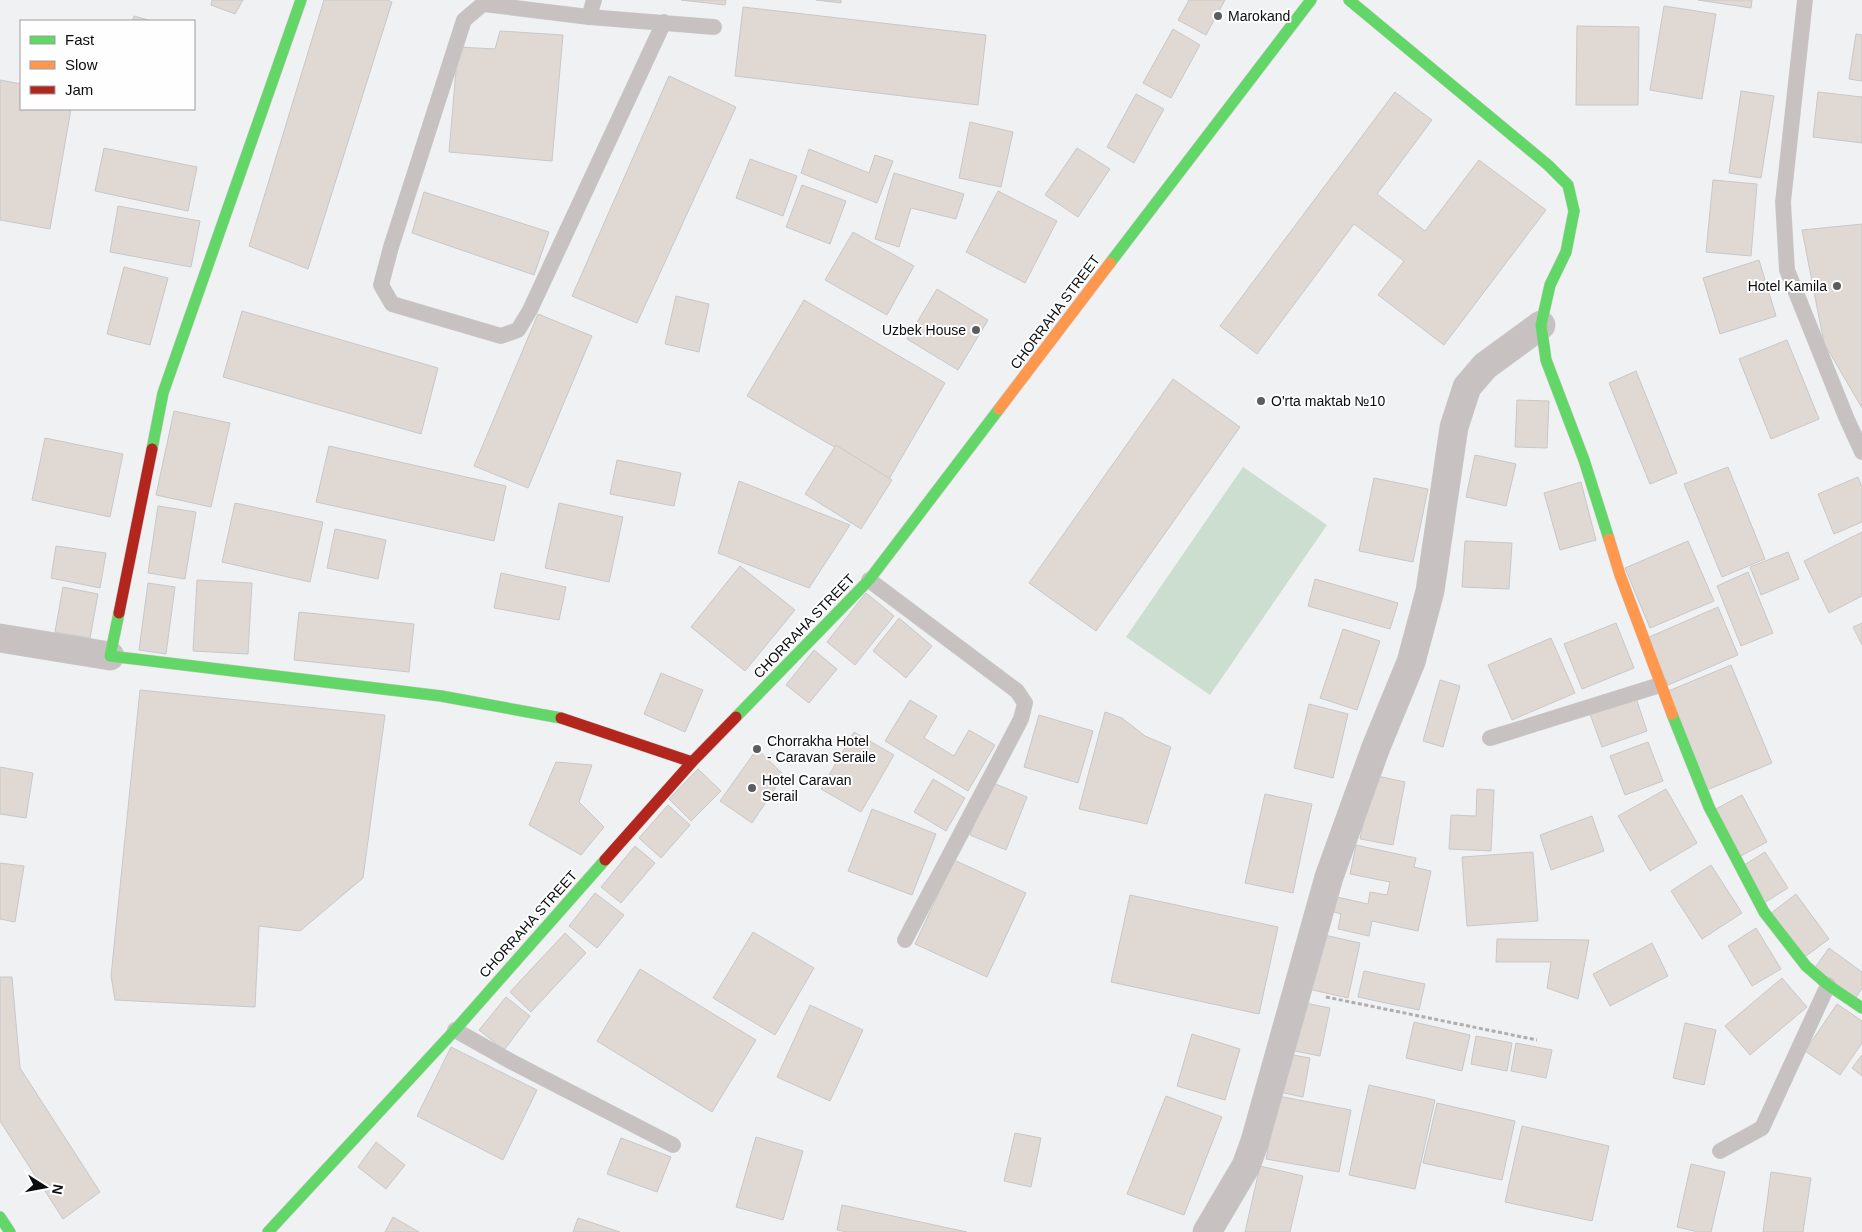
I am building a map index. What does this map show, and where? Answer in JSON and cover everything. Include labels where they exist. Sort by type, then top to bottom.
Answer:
[{"type":"street","points":[[110,656],[163,394],[302,0]]},
{"type":"street","name":"CHORRAHA STREET","points":[[268,1232],[455,1030],[692,762],[869,580],[1311,0]]},
{"type":"street","points":[[1349,0],[1548,164],[1568,185],[1574,211],[1568,243],[1566,252],[1550,285],[1540,325],[1546,360],[1584,460],[1620,576],[1660,685],[1709,808],[1764,912],[1806,966],[1828,985],[1862,1008]]},
{"type":"street","points":[[1207,1232],[1246,1166],[1255,1141],[1329,878],[1376,748],[1411,662],[1430,591],[1454,427],[1467,387],[1485,366],[1540,325]]},
{"type":"street","points":[[0,638],[110,656],[450,697],[570,720],[692,762]]},
{"type":"street","points":[[0,1217],[10,1232]]},
{"type":"lane","points":[[589,17],[594,0]]},
{"type":"lane","points":[[1805,0],[1783,202],[1787,270],[1862,452]]},
{"type":"lane","points":[[664,22],[530,310],[518,330],[501,336],[392,304],[381,286],[464,20],[483,4],[589,17],[664,22],[714,27]]},
{"type":"lane","points":[[869,580],[1017,691],[1026,703],[1022,719],[905,940]]},
{"type":"lane","points":[[1490,738],[1660,685]]},
{"type":"lane","points":[[1720,1150],[1762,1128],[1828,985]]},
{"type":"lane","points":[[455,1030],[512,1062],[673,1145]]},
{"type":"path","points":[[1296,991],[1537,1040]]},
{"type":"green space","points":[[1243,467],[1327,525],[1210,695],[1126,637]]},
{"type":"building","points":[[212,0],[243,0],[235,14],[211,5]]},
{"type":"building","points":[[324,0],[387,0],[392,2],[308,269],[249,246]]},
{"type":"building","points":[[681,0],[726,0],[725,5]]},
{"type":"building","points":[[816,0],[841,0],[841,3]]},
{"type":"building","points":[[1189,0],[1225,0],[1206,35],[1178,20]]},
{"type":"building","points":[[1698,0],[1752,0],[1751,8]]},
{"type":"building","points":[[1664,6],[1716,14],[1702,99],[1650,90]]},
{"type":"building","points":[[743,7],[986,35],[978,105],[735,76]]},
{"type":"building","points":[[134,16],[148,20],[132,20]]},
{"type":"building","points":[[1577,26],[1639,27],[1638,105],[1576,105]]},
{"type":"building","points":[[1173,29],[1200,45],[1171,98],[1143,83]]},
{"type":"building","points":[[500,31],[563,35],[552,161],[449,152],[458,47],[495,49]]},
{"type":"building","points":[[1856,34],[1862,35],[1862,81],[1849,79]]},
{"type":"building","points":[[669,76],[736,107],[637,323],[572,296]]},
{"type":"building","points":[[0,80],[20,84],[20,110],[71,110],[50,229],[0,220]]},
{"type":"building","points":[[1741,91],[1774,96],[1761,178],[1729,173]]},
{"type":"building","points":[[1395,92],[1432,120],[1377,194],[1425,231],[1479,160],[1546,210],[1444,345],[1378,295],[1404,261],[1354,224],[1257,354],[1220,326]]},
{"type":"building","points":[[1818,92],[1862,97],[1862,143],[1813,137]]},
{"type":"building","points":[[1136,94],[1164,109],[1134,163],[1107,147]]},
{"type":"building","points":[[970,122],[1013,132],[1001,187],[959,178]]},
{"type":"building","points":[[104,148],[197,167],[188,211],[95,191]]},
{"type":"building","points":[[1077,148],[1110,169],[1078,217],[1045,195]]},
{"type":"building","points":[[809,149],[869,173],[875,155],[893,161],[877,203],[801,173]]},
{"type":"building","points":[[750,159],[797,176],[783,216],[736,198]]},
{"type":"building","points":[[894,173],[964,194],[956,219],[911,208],[899,247],[875,239]]},
{"type":"building","points":[[1713,180],[1757,184],[1751,256],[1706,252]]},
{"type":"building","points":[[802,185],[846,201],[830,244],[786,227]]},
{"type":"building","points":[[998,191],[1057,221],[1025,283],[966,252]]},
{"type":"building","points":[[424,192],[549,232],[534,275],[412,233]]},
{"type":"building","points":[[118,206],[200,221],[191,267],[110,252]]},
{"type":"building","name":"Hotel Kamila","points":[[1862,224],[1862,408],[1824,343],[1802,230]]},
{"type":"building","points":[[853,232],[914,266],[887,315],[825,280]]},
{"type":"building","points":[[1759,260],[1776,316],[1720,334],[1703,278]]},
{"type":"building","points":[[124,267],[168,278],[150,345],[107,334]]},
{"type":"building","points":[[937,289],[988,320],[958,370],[907,339]]},
{"type":"building","points":[[676,296],[709,304],[699,352],[665,344]]},
{"type":"building","points":[[804,300],[945,383],[889,479],[747,396]]},
{"type":"building","points":[[242,311],[438,368],[421,434],[223,377]]},
{"type":"building","points":[[538,314],[592,336],[528,488],[474,466]]},
{"type":"building","points":[[1787,340],[1819,419],[1771,439],[1739,359]]},
{"type":"building","points":[[1636,371],[1677,473],[1650,484],[1609,383]]},
{"type":"building","points":[[1173,379],[1240,427],[1096,631],[1029,583]]},
{"type":"building","points":[[1517,400],[1549,401],[1547,448],[1515,447]]},
{"type":"building","points":[[174,411],[230,423],[211,507],[156,495]]},
{"type":"building","points":[[45,438],[123,454],[110,517],[32,500]]},
{"type":"building","points":[[836,445],[892,480],[861,529],[805,494]]},
{"type":"building","points":[[329,446],[506,486],[494,541],[316,502]]},
{"type":"building","points":[[1475,455],[1516,464],[1506,506],[1466,497]]},
{"type":"building","points":[[617,460],[681,473],[674,506],[610,494]]},
{"type":"building","points":[[1728,467],[1765,559],[1722,577],[1684,484]]},
{"type":"building","points":[[1858,477],[1862,487],[1862,522],[1834,534],[1818,494]]},
{"type":"building","points":[[1374,478],[1428,489],[1413,562],[1359,551]]},
{"type":"building","points":[[739,481],[850,525],[809,588],[718,553]]},
{"type":"building","points":[[1581,482],[1596,540],[1560,550],[1544,493]]},
{"type":"building","points":[[235,503],[323,522],[310,582],[222,562]]},
{"type":"building","points":[[559,503],[623,517],[609,582],[545,568]]},
{"type":"building","points":[[158,506],[196,512],[185,579],[148,573]]},
{"type":"building","points":[[335,529],[386,540],[378,579],[327,568]]},
{"type":"building","points":[[1862,532],[1862,596],[1829,613],[1804,561]]},
{"type":"building","points":[[1465,541],[1512,543],[1509,589],[1462,587]]},
{"type":"building","points":[[1688,541],[1714,601],[1650,628],[1625,568]]},
{"type":"building","points":[[56,546],[106,553],[100,588],[51,578]]},
{"type":"building","points":[[1788,552],[1799,579],[1761,595],[1750,567]]},
{"type":"building","points":[[740,566],[795,610],[745,671],[691,627]]},
{"type":"building","points":[[1748,572],[1773,633],[1741,646],[1717,586]]},
{"type":"building","points":[[501,573],[566,587],[559,620],[494,608]]},
{"type":"building","points":[[1315,579],[1398,603],[1390,629],[1308,606]]},
{"type":"building","points":[[197,580],[252,583],[248,654],[193,651]]},
{"type":"building","points":[[148,583],[175,587],[166,654],[139,650]]},
{"type":"building","points":[[63,587],[98,594],[90,638],[55,632]]},
{"type":"building","points":[[866,593],[894,616],[855,665],[827,642]]},
{"type":"building","points":[[1718,607],[1738,655],[1668,685],[1647,638]]},
{"type":"building","points":[[299,612],[414,624],[409,672],[294,660]]},
{"type":"building","points":[[899,618],[932,646],[906,678],[873,651]]},
{"type":"building","points":[[1616,623],[1634,668],[1582,689],[1564,644]]},
{"type":"building","points":[[1862,623],[1862,645],[1853,627]]},
{"type":"building","points":[[1343,629],[1380,641],[1357,710],[1320,698]]},
{"type":"building","points":[[1551,638],[1575,693],[1512,720],[1488,665]]},
{"type":"building","points":[[814,650],[837,669],[809,703],[786,685]]},
{"type":"building","points":[[1731,665],[1772,763],[1707,790],[1666,692]]},
{"type":"building","points":[[661,673],[703,690],[685,732],[644,714]]},
{"type":"building","points":[[1440,680],[1460,686],[1443,747],[1423,741]]},
{"type":"building","points":[[140,690],[385,715],[363,878],[300,931],[259,926],[255,1007],[115,1000],[111,976]]},
{"type":"building","points":[[1636,698],[1647,731],[1602,747],[1590,714]]},
{"type":"building","points":[[910,700],[937,716],[924,738],[954,756],[969,730],[995,745],[968,791],[885,741]]},
{"type":"building","points":[[1309,704],[1348,714],[1333,778],[1294,768]]},
{"type":"building","points":[[1105,712],[1122,718],[1145,736],[1171,747],[1147,824],[1079,809]]},
{"type":"building","points":[[1039,715],[1093,731],[1078,783],[1024,767]]},
{"type":"building","points":[[854,732],[894,755],[861,812],[821,789]]},
{"type":"building","points":[[1648,742],[1663,781],[1625,795],[1610,756]]},
{"type":"building","name":"Hotel Caravan Serail","points":[[757,749],[784,775],[752,823],[720,801]]},
{"type":"building","points":[[556,762],[592,765],[579,802],[604,827],[581,855],[529,825]]},
{"type":"building","points":[[0,767],[33,773],[26,818],[0,814]]},
{"type":"building","points":[[698,769],[721,791],[691,821],[669,799]]},
{"type":"building","points":[[1373,775],[1405,782],[1393,845],[1360,839]]},
{"type":"building","points":[[933,779],[965,798],[946,831],[914,812]]},
{"type":"building","points":[[991,782],[1027,797],[1006,850],[970,835]]},
{"type":"building","points":[[1477,789],[1494,790],[1491,851],[1449,849],[1451,815],[1476,816]]},
{"type":"building","points":[[1666,789],[1697,843],[1650,871],[1618,816]]},
{"type":"building","points":[[1265,794],[1312,804],[1293,893],[1245,883]]},
{"type":"building","points":[[1742,795],[1767,842],[1737,858],[1712,811]]},
{"type":"building","points":[[668,805],[690,825],[661,858],[639,838]]},
{"type":"building","points":[[872,809],[936,834],[912,895],[848,871]]},
{"type":"building","points":[[1592,816],[1604,851],[1551,870],[1540,835]]},
{"type":"building","points":[[1356,845],[1416,858],[1414,867],[1431,871],[1418,931],[1372,921],[1369,936],[1338,929],[1341,914],[1334,912],[1337,897],[1368,904],[1370,892],[1387,895],[1390,882],[1350,874]]},
{"type":"building","points":[[635,846],[655,863],[621,903],[601,887]]},
{"type":"building","points":[[1533,852],[1538,921],[1467,926],[1462,857]]},
{"type":"building","points":[[1765,852],[1788,888],[1764,903],[1741,867]]},
{"type":"building","points":[[954,860],[1026,893],[987,977],[915,944]]},
{"type":"building","points":[[0,863],[24,866],[15,922],[0,919]]},
{"type":"building","points":[[1711,865],[1742,913],[1702,939],[1671,891]]},
{"type":"building","points":[[595,893],[624,915],[597,948],[569,926]]},
{"type":"building","points":[[1796,894],[1829,939],[1802,959],[1770,914]]},
{"type":"building","points":[[1130,895],[1278,927],[1259,1014],[1111,982]]},
{"type":"building","points":[[1756,928],[1781,969],[1752,986],[1728,946]]},
{"type":"building","points":[[753,932],[814,968],[775,1035],[713,998]]},
{"type":"building","points":[[565,933],[586,953],[531,1012],[510,992]]},
{"type":"building","points":[[1320,934],[1360,943],[1348,998],[1308,989]]},
{"type":"building","points":[[1497,939],[1589,940],[1578,999],[1547,988],[1551,962],[1496,962]]},
{"type":"building","points":[[1652,943],[1668,976],[1610,1006],[1593,974]]},
{"type":"building","points":[[1829,948],[1862,972],[1862,988],[1855,999],[1814,969]]},
{"type":"building","points":[[640,969],[756,1040],[712,1112],[597,1041]]},
{"type":"building","points":[[1364,971],[1425,984],[1419,1010],[1358,997]]},
{"type":"building","points":[[0,977],[12,977],[20,1068],[100,1192],[63,1219],[0,1121]]},
{"type":"building","points":[[1782,978],[1807,1007],[1750,1055],[1725,1026]]},
{"type":"building","points":[[506,997],[530,1016],[504,1050],[479,1030]]},
{"type":"building","points":[[1295,1001],[1330,1008],[1320,1056],[1285,1049]]},
{"type":"building","points":[[1837,1004],[1862,1021],[1862,1043],[1840,1075],[1805,1051]]},
{"type":"building","points":[[810,1005],[863,1030],[830,1101],[777,1077]]},
{"type":"building","points":[[1414,1022],[1470,1035],[1462,1071],[1406,1058]]},
{"type":"building","points":[[1685,1023],[1716,1030],[1704,1085],[1673,1078]]},
{"type":"building","points":[[1192,1034],[1240,1049],[1225,1100],[1177,1086]]},
{"type":"building","points":[[1476,1036],[1512,1043],[1507,1071],[1471,1064]]},
{"type":"building","points":[[1516,1043],[1552,1050],[1546,1078],[1511,1071]]},
{"type":"building","points":[[451,1047],[537,1090],[503,1160],[417,1116]]},
{"type":"building","points":[[1282,1053],[1310,1058],[1303,1097],[1275,1091]]},
{"type":"building","points":[[1862,1055],[1862,1076],[1852,1068]]},
{"type":"building","points":[[1369,1085],[1435,1100],[1415,1189],[1349,1175]]},
{"type":"building","points":[[1166,1096],[1222,1117],[1184,1215],[1127,1194]]},
{"type":"building","points":[[1278,1096],[1351,1110],[1339,1172],[1266,1159]]},
{"type":"building","points":[[1437,1103],[1515,1121],[1502,1180],[1423,1163]]},
{"type":"building","points":[[1522,1126],[1609,1146],[1592,1221],[1505,1202]]},
{"type":"building","points":[[1015,1133],[1041,1138],[1031,1187],[1004,1181]]},
{"type":"building","points":[[756,1137],[803,1151],[783,1220],[736,1207]]},
{"type":"building","points":[[621,1138],[671,1157],[657,1192],[607,1174]]},
{"type":"building","points":[[376,1142],[405,1165],[386,1189],[358,1167]]},
{"type":"building","points":[[1691,1164],[1725,1172],[1711,1232],[1698,1232],[1677,1227]]},
{"type":"building","points":[[1260,1166],[1303,1176],[1290,1232],[1245,1232]]},
{"type":"building","points":[[1771,1172],[1811,1178],[1803,1232],[1763,1232]]},
{"type":"building","points":[[842,1205],[967,1232],[847,1232],[837,1230]]},
{"type":"building","points":[[393,1217],[419,1232],[385,1232]]},
{"type":"building","points":[[578,1218],[620,1232],[573,1232]]},
{"type":"traffic: fast","points":[[152,449],[163,393],[301,0]]},
{"type":"traffic: fast","points":[[1110,263],[1311,0]]},
{"type":"traffic: fast","points":[[1349,0],[1548,165],[1568,185],[1574,211],[1566,252],[1550,285],[1541,325],[1546,360],[1584,460],[1609,539]]},
{"type":"traffic: fast","points":[[736,717],[869,580],[999,409]]},
{"type":"traffic: fast","points":[[119,613],[110,656],[441,696],[561,718]]},
{"type":"traffic: fast","points":[[1672,714],[1709,807],[1764,912],[1806,966],[1828,985],[1862,1008]]},
{"type":"traffic: fast","points":[[268,1232],[455,1030],[605,860]]},
{"type":"traffic: fast","points":[[0,1217],[10,1232]]},
{"type":"traffic: slow","points":[[999,409],[1110,263]]},
{"type":"traffic: slow","points":[[1609,539],[1620,575],[1672,714]]},
{"type":"traffic: jam","points":[[119,613],[152,449]]},
{"type":"traffic: jam","points":[[605,860],[692,762],[736,717]]},
{"type":"traffic: jam","points":[[561,718],[692,762]]},
{"type":"place","name":"Marokand","points":[[1218,16]]},
{"type":"place","name":"Hotel Kamila","points":[[1837,286]]},
{"type":"place","name":"Uzbek House","points":[[976,330]]},
{"type":"place","name":"O'rta maktab №10","points":[[1261,401]]},
{"type":"place","name":"Chorrakha Hotel - Caravan Seraile","points":[[757,749]]},
{"type":"place","name":"Hotel Caravan Serail","points":[[752,788]]}]
